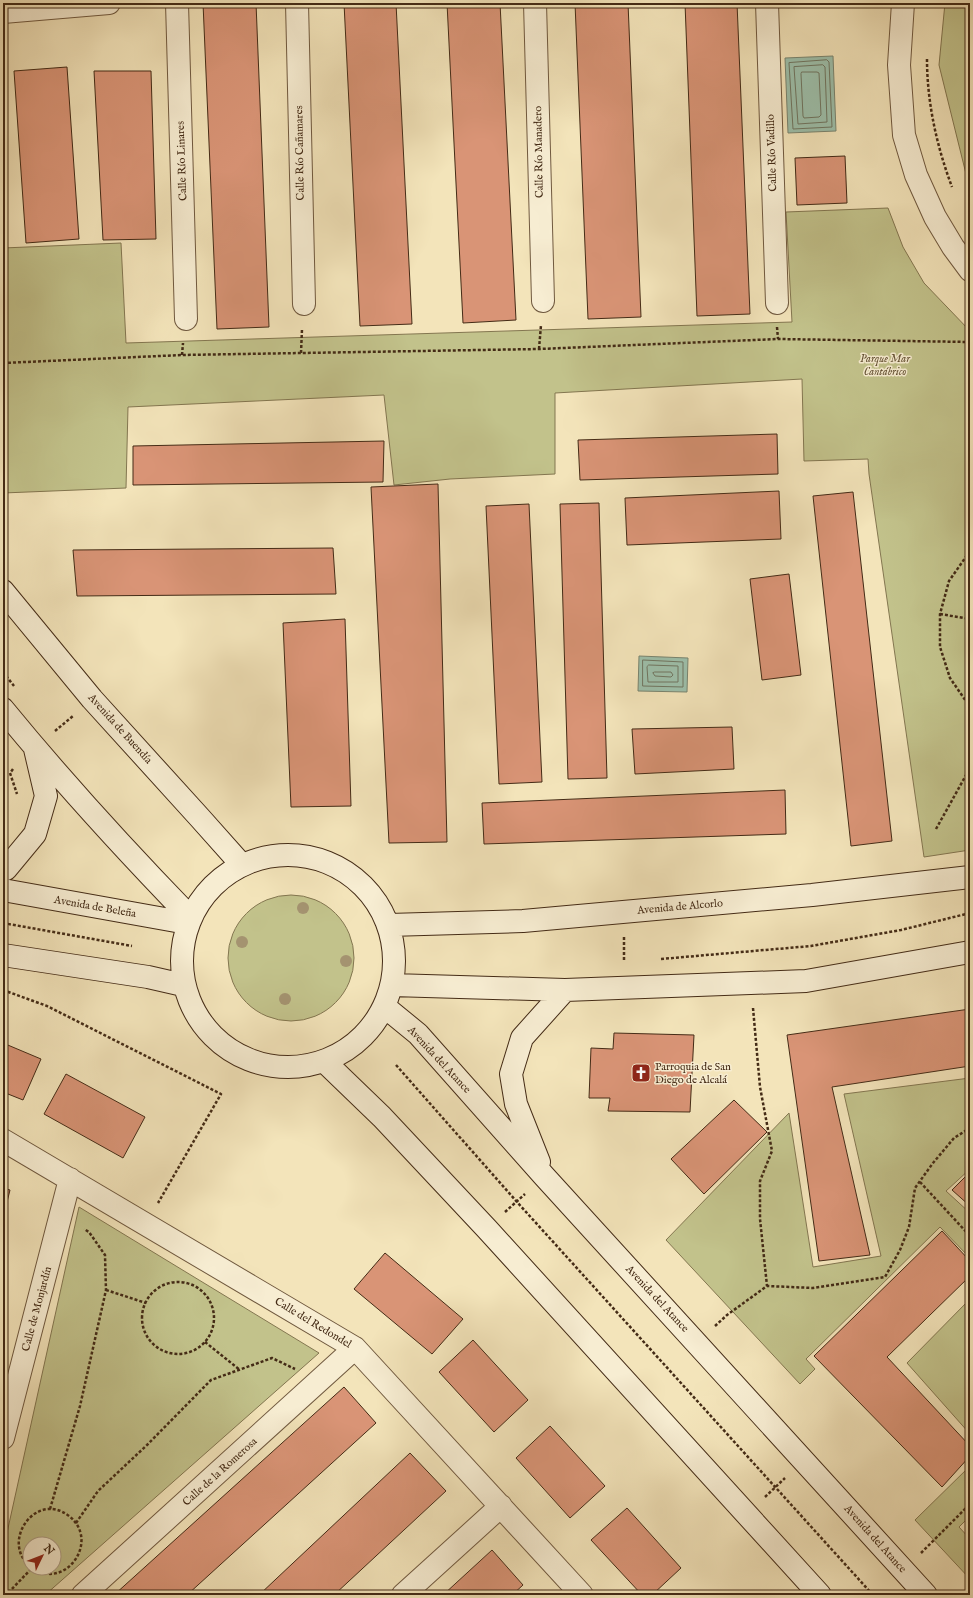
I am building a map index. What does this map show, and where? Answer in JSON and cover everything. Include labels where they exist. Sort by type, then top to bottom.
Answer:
[{"type":"street","points":[[3,12],[109,3]]},
{"type":"street","name":"Calle Río Linares","points":[[177,3],[186,319]]},
{"type":"street","name":"Calle Río Cañamares","points":[[297,3],[304,304]]},
{"type":"street","name":"Calle Río Manadero","points":[[535,3],[543,301]]},
{"type":"street","name":"Calle Río Vadillo","points":[[767,3],[777,303]]},
{"type":"street","points":[[903,3],[899,65],[904,135],[916,175],[935,217],[953,248],[970,270]]},
{"type":"street","name":"Avenida de Buendía","points":[[3,591],[92,699],[241,864]]},
{"type":"street","points":[[3,709],[35,748],[188,920]]},
{"type":"street","points":[[3,870],[6,869],[35,834],[46,796],[35,748]]},
{"type":"street","points":[[290,853],[339,866],[369,891],[389,925],[395,955],[392,985],[385,1007],[360,1040],[325,1062],[283,1068],[242,1058],[215,1040],[195,1014],[183,985],[181,954],[188,920],[211,886],[241,864],[290,853]]},
{"type":"street","name":"Avenida de Alcorlo","points":[[389,925],[522,921],[826,894],[970,877]]},
{"type":"street","name":"Avenida de Beleña","points":[[3,890],[188,920]]},
{"type":"street","points":[[392,985],[565,990],[806,981],[970,952]]},
{"type":"street","points":[[3,955],[148,977],[183,985]]},
{"type":"street","points":[[544,1176],[516,1104],[511,1074],[522,1038],[565,990]]},
{"type":"street","name":"Avenida del Atance","points":[[385,1007],[418,1034],[544,1176],[697,1342],[926,1595]]},
{"type":"street","points":[[325,1062],[382,1117],[487,1229],[820,1595]]},
{"type":"street","name":"Calle del Redondel","points":[[3,1140],[355,1348],[582,1595]]},
{"type":"street","name":"Calle de Monjardín","points":[[3,1438],[70,1179]]},
{"type":"street","name":"Calle de la Romerosa","points":[[83,1595],[355,1348]]},
{"type":"street","points":[[403,1595],[501,1506]]},
{"type":"path","points":[[927,54],[930,102],[937,142],[954,192]]},
{"type":"path","points":[[3,363],[182,355],[539,349],[778,339],[970,342]]},
{"type":"path","points":[[970,551],[949,581],[940,614],[940,646],[950,678],[970,707]]},
{"type":"path","points":[[940,614],[970,619]]},
{"type":"path","points":[[35,748],[92,699]]},
{"type":"path","points":[[936,829],[970,768]]},
{"type":"path","points":[[623,912],[624,988]]},
{"type":"path","points":[[655,959],[811,946],[901,930],[970,913]]},
{"type":"path","points":[[3,923],[132,946]]},
{"type":"path","points":[[617,961],[624,961]]},
{"type":"path","points":[[751,984],[760,1087],[772,1151],[760,1181],[760,1219],[767,1286]]},
{"type":"path","points":[[3,990],[47,1006],[221,1094],[146,1224]]},
{"type":"path","points":[[396,1065],[517,1202],[873,1595]]},
{"type":"path","points":[[697,1342],[727,1315],[767,1286],[813,1288],[885,1277],[900,1250],[909,1227],[915,1188],[933,1162],[954,1138],[970,1128]]},
{"type":"path","points":[[487,1229],[544,1176]]},
{"type":"path","points":[[920,1182],[970,1236]]},
{"type":"path","points":[[50,1509],[80,1406],[106,1290],[105,1255],[89,1232],[62,1214]]},
{"type":"path","points":[[172,1282],[185,1282],[196,1286],[206,1294],[212,1304],[214,1316],[213,1328],[205,1342],[199,1348],[188,1353],[176,1354],[165,1351],[155,1345],[148,1337],[143,1326],[142,1314],[152,1293],[161,1286],[172,1282]]},
{"type":"path","points":[[106,1290],[146,1303]]},
{"type":"path","points":[[205,1342],[240,1370]]},
{"type":"path","points":[[76,1523],[98,1491],[147,1446],[211,1380],[272,1358],[289,1366],[316,1384]]},
{"type":"path","points":[[747,1514],[804,1460]]},
{"type":"path","points":[[904,1571],[970,1504]]},
{"type":"path","points":[[22,1557],[18,1546],[18,1535],[22,1525],[29,1516],[39,1511],[50,1509],[60,1511],[69,1516],[76,1523],[82,1542],[80,1552],[75,1561],[68,1568],[62,1571]]},
{"type":"path","points":[[4,1595],[10,1591],[24,1576]]},
{"type":"green space","points":[[945,3],[970,3],[970,190],[939,65]]},
{"type":"green space","name":"Parque Mar Cantábrico","points":[[888,208],[903,247],[924,283],[970,331],[970,850],[924,857],[868,459],[804,461],[802,379],[555,393],[555,474],[450,479],[394,485],[384,395],[128,407],[126,488],[3,493],[3,248],[121,243],[126,343],[792,322],[786,212]]},
{"type":"green space","points":[[297,895],[321,902],[336,913],[347,928],[353,946],[353,970],[347,988],[336,1003],[321,1014],[303,1020],[285,1021],[261,1014],[246,1003],[235,988],[229,970],[228,952],[235,928],[246,913],[261,902],[279,896]]},
{"type":"green space","points":[[970,1078],[970,1169],[946,1191],[970,1213],[970,1258],[940,1227],[806,1359],[815,1369],[800,1384],[666,1240],[789,1113],[813,1267],[881,1256],[844,1094]]},
{"type":"green space","points":[[79,1207],[319,1353],[45,1595],[3,1595],[3,1551]]},
{"type":"green space","points":[[970,1299],[970,1434],[907,1363]]},
{"type":"green space","points":[[970,1466],[970,1516],[959,1527],[970,1539],[970,1579],[915,1520]]},
{"type":"water","points":[[833,56],[836,131],[788,133],[785,58]]},
{"type":"water","points":[[639,656],[688,658],[687,692],[638,691]]},
{"type":"building","points":[[203,3],[256,3],[269,327],[217,329]]},
{"type":"building","points":[[344,3],[396,3],[412,324],[360,326]]},
{"type":"building","points":[[447,3],[500,3],[516,320],[463,323]]},
{"type":"building","points":[[575,3],[628,3],[641,317],[588,319]]},
{"type":"building","points":[[685,3],[737,3],[750,314],[697,316]]},
{"type":"building","points":[[67,67],[79,239],[26,243],[14,71]]},
{"type":"building","points":[[94,71],[151,71],[156,239],[103,240]]},
{"type":"building","points":[[845,156],[847,203],[797,205],[795,158]]},
{"type":"building","points":[[777,434],[778,474],[580,480],[578,440]]},
{"type":"building","points":[[384,441],[383,482],[133,485],[133,446]]},
{"type":"building","points":[[438,484],[447,842],[389,843],[371,487]]},
{"type":"building","points":[[779,491],[781,539],[627,545],[625,498]]},
{"type":"building","points":[[853,492],[892,841],[851,846],[813,496]]},
{"type":"building","points":[[599,503],[607,778],[568,779],[560,504]]},
{"type":"building","points":[[529,504],[542,782],[499,784],[486,506]]},
{"type":"building","points":[[333,548],[336,594],[77,596],[73,550]]},
{"type":"building","points":[[789,574],[801,675],[762,680],[750,579]]},
{"type":"building","points":[[345,619],[351,806],[291,807],[283,623]]},
{"type":"building","points":[[732,727],[734,769],[635,774],[632,729]]},
{"type":"building","points":[[785,790],[786,834],[484,844],[482,803]]},
{"type":"building","points":[[970,1009],[970,1066],[832,1087],[870,1255],[819,1261],[787,1035]]},
{"type":"building","name":"Parroquia de San Diego de Alcalá","points":[[614,1033],[694,1035],[690,1112],[608,1111],[610,1098],[589,1098],[591,1048],[613,1049]]},
{"type":"building","points":[[3,1043],[41,1059],[23,1100],[3,1092]]},
{"type":"building","points":[[66,1074],[145,1117],[123,1158],[44,1114]]},
{"type":"building","points":[[734,1100],[767,1132],[704,1194],[671,1159]]},
{"type":"building","points":[[970,1172],[970,1206],[952,1190]]},
{"type":"building","points":[[3,1188],[10,1190],[3,1218]]},
{"type":"building","points":[[942,1231],[970,1261],[970,1276],[887,1357],[970,1446],[970,1456],[942,1487],[814,1356]]},
{"type":"building","points":[[385,1253],[463,1319],[432,1354],[354,1289]]},
{"type":"building","points":[[473,1340],[528,1400],[494,1432],[439,1372]]},
{"type":"building","points":[[344,1387],[376,1423],[187,1595],[114,1595]]},
{"type":"building","points":[[550,1426],[605,1486],[570,1518],[516,1458]]},
{"type":"building","points":[[410,1453],[446,1491],[334,1595],[259,1595]]},
{"type":"building","points":[[627,1508],[681,1568],[652,1595],[642,1595],[591,1540]]},
{"type":"building","points":[[492,1550],[523,1585],[512,1595],[443,1595]]},
{"type":"place","name":"Parroquia de San Diego de Alcalá","points":[[641,1073]]}]
